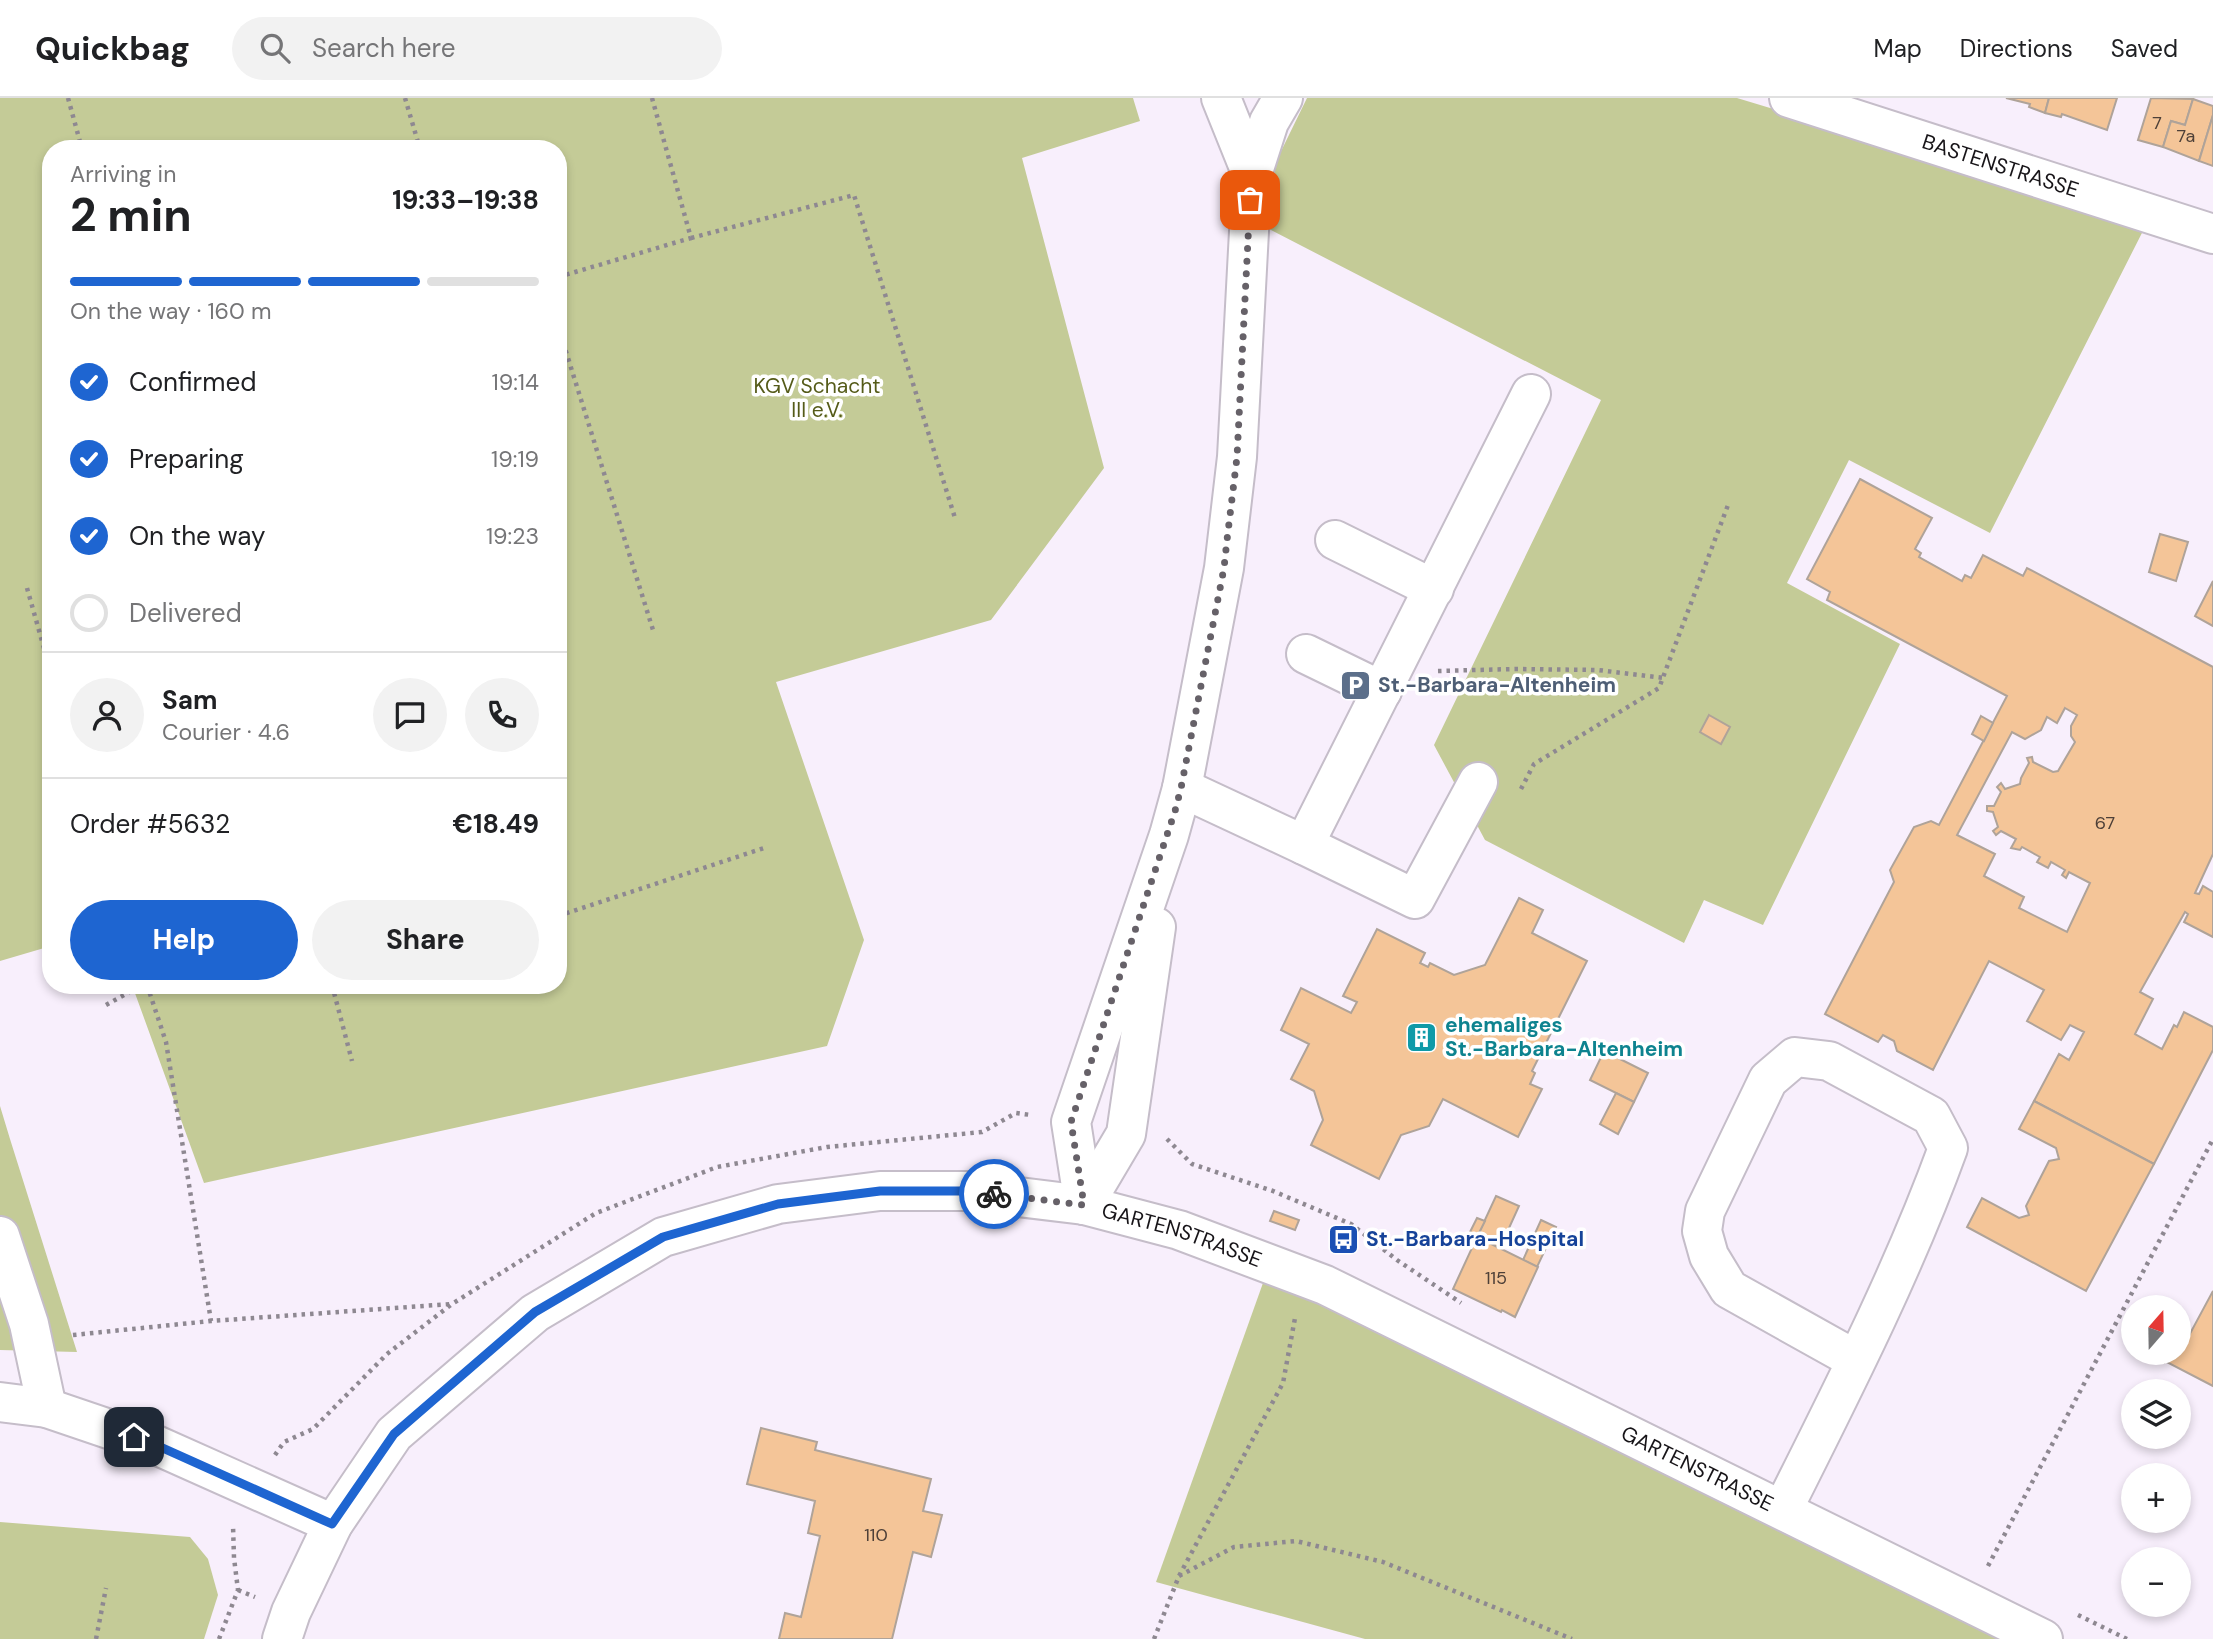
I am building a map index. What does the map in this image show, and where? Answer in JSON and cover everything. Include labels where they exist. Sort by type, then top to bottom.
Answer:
[{"type":"street","points":[[1221,98],[1252,175]]},
{"type":"street","points":[[1084,1205],[1071,1122],[1169,835],[1181,788],[1224,568],[1238,443],[1252,175],[1269,122],[1283,98]]},
{"type":"street","name":"BASTENSTRASSE","points":[[1789,98],[2213,234]]},
{"type":"street","points":[[1304,845],[1531,394]]},
{"type":"street","points":[[1335,540],[1434,589]]},
{"type":"street","points":[[1306,654],[1387,681]]},
{"type":"street","points":[[1181,788],[1415,899],[1478,782]]},
{"type":"street","points":[[1084,1205],[1126,1134],[1169,835]]},
{"type":"street","points":[[1783,1510],[1856,1360],[1931,1195],[1948,1148],[1931,1116],[1829,1061],[1795,1057],[1768,1080],[1705,1211],[1702,1231],[1709,1256],[1729,1289],[1856,1360]]},
{"type":"street","name":"GARTENSTRASSE","points":[[282,1639],[291,1612],[332,1524],[394,1434],[535,1312],[663,1237],[778,1204],[880,1191],[969,1191],[1084,1205],[1179,1230],[1325,1285],[2043,1639]]},
{"type":"street","points":[[0,1236],[33,1339],[47,1408]]},
{"type":"street","points":[[0,1402],[47,1408],[156,1445],[332,1524]]},
{"type":"path","points":[[68,98],[80,140]]},
{"type":"path","points":[[405,98],[417,140]]},
{"type":"path","points":[[652,98],[691,238]]},
{"type":"path","points":[[567,274],[854,195],[955,518]]},
{"type":"path","points":[[567,355],[653,629]]},
{"type":"path","points":[[1478,782],[1515,801],[1534,764],[1659,688],[1728,505]]},
{"type":"path","points":[[27,588],[42,641]]},
{"type":"path","points":[[1387,681],[1515,669],[1598,670],[1664,678]]},
{"type":"path","points":[[567,913],[767,847]]},
{"type":"path","points":[[106,1005],[127,994]]},
{"type":"path","points":[[148,994],[166,1042],[211,1321]]},
{"type":"path","points":[[334,994],[352,1061]]},
{"type":"path","points":[[219,1639],[238,1590],[232,1528],[252,1489],[284,1442],[313,1429],[387,1354],[452,1304],[596,1213],[717,1167],[827,1147],[982,1132],[1016,1113],[1071,1122]]},
{"type":"path","points":[[1126,1134],[1168,1139],[1192,1164],[1273,1191],[1351,1224],[1397,1260],[1471,1309]]},
{"type":"path","points":[[1969,1601],[2213,1139]]},
{"type":"path","points":[[1154,1639],[1179,1576],[1283,1383],[1303,1277]]},
{"type":"path","points":[[33,1339],[211,1321],[452,1304]]},
{"type":"path","points":[[1179,1576],[1234,1548],[1296,1541],[1383,1562],[1572,1639]]},
{"type":"path","points":[[96,1639],[106,1588]]},
{"type":"path","points":[[2068,1610],[2127,1639]]},
{"type":"green space","name":"KGV Schacht III e.V.","points":[[0,98],[1133,98],[1140,121],[1022,158],[1104,468],[991,620],[776,682],[864,940],[827,1046],[204,1183],[135,994],[567,994],[567,140],[42,140],[42,949],[0,961]]},
{"type":"green space","points":[[1307,98],[1737,98],[2147,223],[1990,533],[1849,460],[1787,583],[1900,644],[1763,925],[1704,900],[1684,943],[1485,840],[1434,745],[1601,400],[1265,227],[1266,182]]},
{"type":"green space","points":[[0,1106],[10,1139],[77,1352],[0,1350]]},
{"type":"green space","points":[[1268,1269],[2029,1639],[1365,1639],[1156,1582]]},
{"type":"green space","points":[[0,1522],[190,1537],[208,1559],[218,1595],[204,1639],[0,1639]]},
{"type":"building","points":[[2006,98],[2049,98],[2045,113],[2029,107],[2030,104]]},
{"type":"building","points":[[2049,98],[2117,98],[2107,130],[2062,114],[2061,117],[2045,113]]},
{"type":"building","points":[[2151,98],[2193,99],[2185,125],[2171,121],[2163,147],[2138,140]]},
{"type":"building","points":[[2193,99],[2213,106],[2213,115],[2199,161],[2163,147],[2171,121],[2185,125]]},
{"type":"building","points":[[2213,115],[2213,166],[2199,161]]},
{"type":"building","points":[[1860,479],[1932,518],[1915,549],[1921,553],[1919,557],[1962,581],[1965,575],[1971,578],[1983,555],[2023,576],[2027,568],[2213,667],[2213,854],[2195,893],[2199,894],[2203,886],[2213,892],[2213,937],[2184,922],[2188,914],[2185,912],[2140,992],[2153,999],[2135,1034],[2162,1049],[2184,1012],[2213,1027],[2213,1050],[2154,1164],[2034,1101],[2059,1054],[2069,1060],[2084,1032],[2070,1025],[2061,1040],[2027,1021],[2044,990],[1989,961],[1933,1070],[1897,1051],[1894,1041],[1883,1035],[1878,1042],[1825,1014],[1894,882],[1890,870],[1914,827],[1931,821],[1939,825],[2007,696],[1827,600],[1830,592],[1807,579]],"holes":[[[2065,708],[2077,715],[2071,726],[2071,736],[2075,742],[2058,771],[2053,772],[2033,762],[2032,757],[2027,758],[2029,763],[2020,784],[2005,789],[2001,783],[1997,787],[2001,792],[1994,806],[1987,806],[1987,811],[1993,812],[1998,827],[1993,831],[1996,835],[2001,831],[2016,839],[2011,848],[2020,850],[2022,847],[2040,857],[2037,862],[2048,868],[2051,862],[2065,870],[2062,875],[2066,878],[2069,872],[2090,883],[2067,932],[2019,908],[2024,897],[1984,876],[1995,854],[1957,835],[2012,732],[2025,739],[2041,730],[2047,717],[2057,723]]]},
{"type":"building","points":[[2160,534],[2188,542],[2176,581],[2149,572]]},
{"type":"building","points":[[2213,581],[2213,626],[2195,616]]},
{"type":"building","points":[[1709,715],[1730,727],[1721,744],[1700,732]]},
{"type":"building","points":[[1981,716],[1993,723],[1984,741],[1972,734]]},
{"type":"building","name":"ehemaliges St.-Barbara-Altenheim","points":[[1519,898],[1543,910],[1532,933],[1587,961],[1532,1071],[1535,1073],[1530,1084],[1542,1089],[1518,1137],[1443,1099],[1429,1126],[1401,1135],[1379,1179],[1311,1145],[1323,1120],[1314,1091],[1291,1079],[1309,1044],[1281,1030],[1301,988],[1351,1013],[1357,1002],[1343,996],[1377,929],[1425,953],[1420,963],[1428,967],[1430,963],[1454,975],[1485,965]]},
{"type":"building","points":[[1604,1051],[1648,1073],[1634,1102],[1590,1080]]},
{"type":"building","points":[[1616,1093],[1634,1102],[1618,1134],[1600,1124]]},
{"type":"building","points":[[2034,1101],[2154,1164],[2086,1291],[1967,1227],[1982,1198],[2019,1218],[2029,1215],[2026,1206],[2049,1161],[2059,1159],[2056,1148],[2019,1129]]},
{"type":"building","points":[[1496,1196],[1519,1206],[1500,1248],[1477,1237]]},
{"type":"building","points":[[1274,1211],[1299,1220],[1295,1230],[1270,1221]]},
{"type":"building","points":[[1477,1218],[1485,1221],[1476,1239],[1468,1236]]},
{"type":"building","points":[[1541,1220],[1556,1227],[1537,1267],[1523,1260]]},
{"type":"building","points":[[1477,1237],[1538,1267],[1515,1317],[1453,1289]]},
{"type":"building","points":[[2213,1291],[2213,1386],[2173,1365],[2191,1365],[2191,1332]]},
{"type":"building","points":[[761,1428],[817,1442],[815,1450],[931,1479],[923,1511],[942,1515],[931,1557],[913,1552],[892,1639],[779,1639],[785,1613],[801,1617],[820,1536],[808,1533],[815,1501],[747,1484]]},
{"type":"way so far","points":[[994,1194],[1084,1205],[1071,1122],[1169,835],[1181,788],[1224,568],[1237,457],[1250,200]]},
{"type":"place","name":"St.-Barbara-Altenheim","points":[[1355,685]]},
{"type":"place","name":"ehemaliges St.-Barbara-Altenheim","points":[[1422,1037]]},
{"type":"place","name":"St.-Barbara-Hospital","points":[[1343,1239]]},
{"type":"route","points":[[134,1437],[332,1524],[394,1434],[535,1312],[663,1237],[778,1204],[880,1191],[969,1191],[994,1194]]}]
